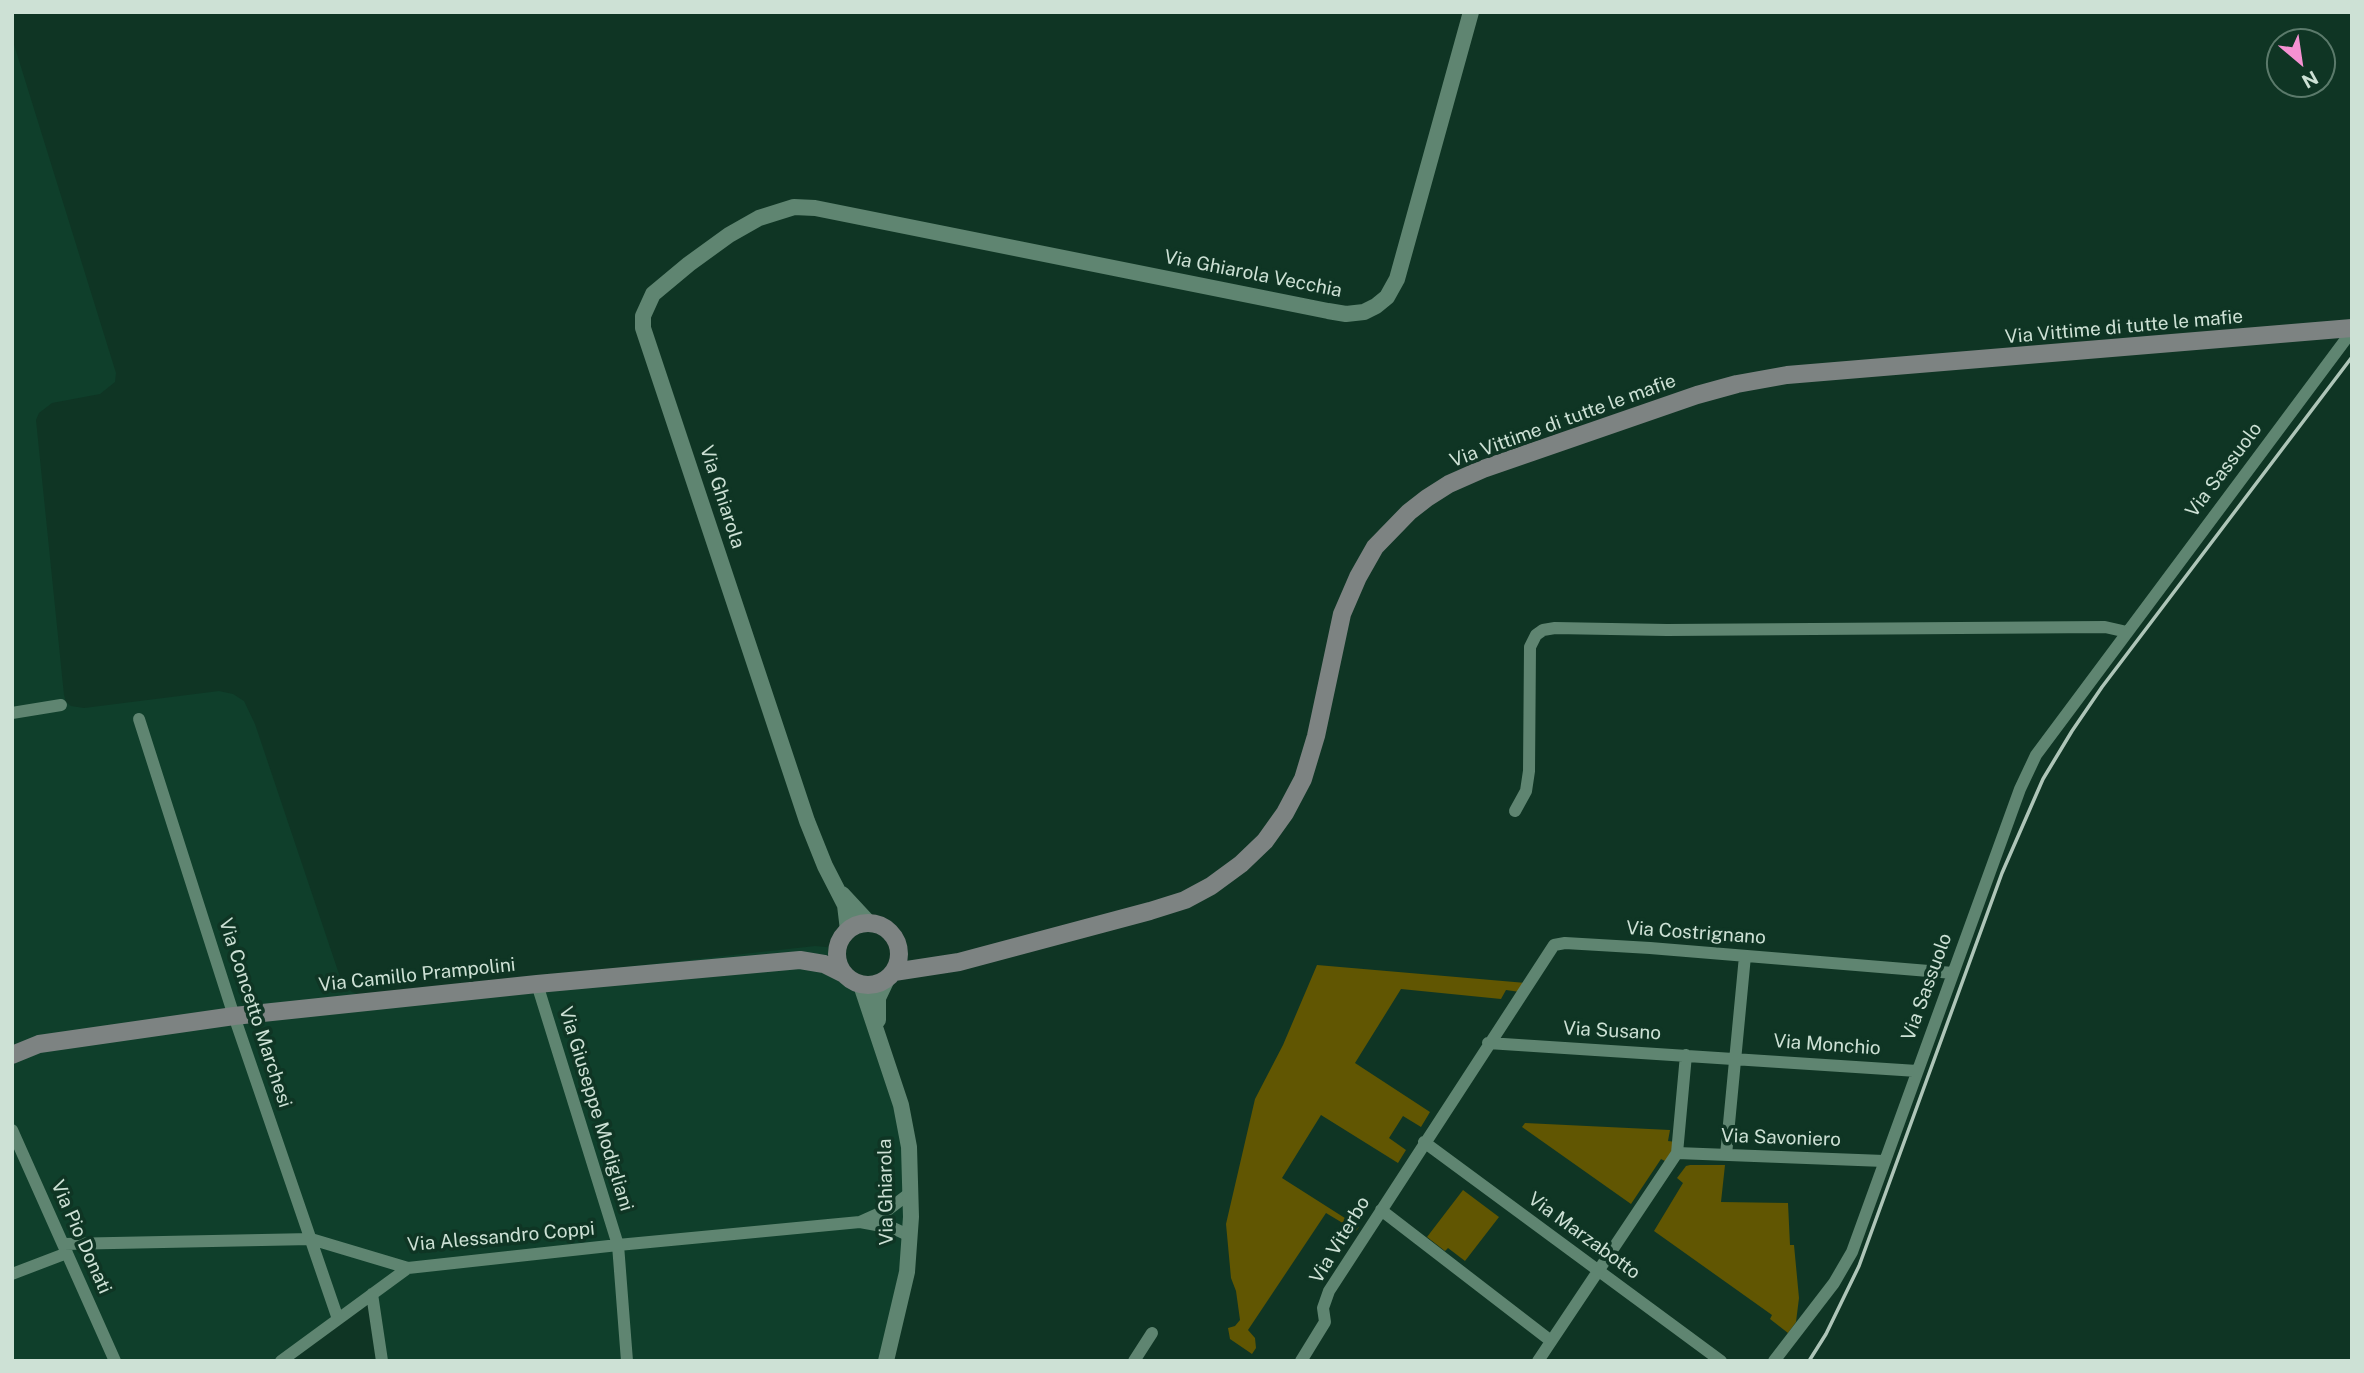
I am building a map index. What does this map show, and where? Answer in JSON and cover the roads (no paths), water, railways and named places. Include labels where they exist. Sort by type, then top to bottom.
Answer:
[{"type":"main road","name":"Via Vittime di tutte le mafie","points":[[890,976],[959,962],[1185,900],[1211,886],[1241,864],[1265,841],[1285,813],[1303,779],[1342,614],[1357,576],[1375,547],[1393,527],[1409,512],[1449,484],[1496,465],[1737,383],[1812,373],[2349,334]]},
{"type":"main road","points":[[868,922],[886,928],[897,942],[900,953],[890,976],[879,984],[861,985],[844,974],[836,955],[843,937],[868,922]]},
{"type":"main road","name":"Via Camillo Prampolini","points":[[800,960],[843,937]]},
{"type":"main road","name":"Via Vittime di tutte le mafie","points":[[897,942],[914,954],[959,962]]},
{"type":"main road","name":"Via Camillo Prampolini","points":[[12,1043],[40,1044],[234,1016],[800,960],[824,964],[844,974]]},
{"type":"main road","name":"Via Camillo Prampolini","points":[[12,1055],[40,1044]]},
{"type":"street","name":"Via Ghiarola Vecchia","points":[[815,208],[1328,311],[1346,314],[1364,312],[1387,297],[1397,279],[1471,12]]},
{"type":"street","name":"Via Ghiarola","points":[[815,208],[794,207],[775,212],[729,235],[662,285],[647,303],[643,316],[648,341],[807,821],[825,866],[845,905],[843,937]]},
{"type":"street","name":"Via Sassuolo","points":[[1774,1361],[1808,1319],[1852,1252],[2028,769],[2045,742],[2349,334]]},
{"type":"street","points":[[1515,811],[1526,791],[1529,771],[1530,647],[1536,635],[1543,630],[2105,627],[2127,632]]},
{"type":"street","points":[[12,713],[61,705]]},
{"type":"street","name":"Via Concetto Marchesi","points":[[139,719],[234,1016],[338,1319]]},
{"type":"street","name":"Via Ghiarola","points":[[838,890],[868,922]]},
{"type":"street","name":"Via Costrignano","points":[[1488,1043],[1549,950],[1558,943],[1953,973]]},
{"type":"street","points":[[1726,1155],[1745,956]]},
{"type":"street","points":[[878,1029],[878,998],[890,976]]},
{"type":"street","name":"Via Giuseppe Modigliani","points":[[537,984],[618,1245],[627,1361]]},
{"type":"street","name":"Via Ghiarola","points":[[861,985],[878,1029],[909,1147],[910,1236],[907,1272],[886,1361]]},
{"type":"street","points":[[1424,1142],[1488,1043]]},
{"type":"street","name":"Via Susano","points":[[1488,1043],[1734,1058]]},
{"type":"street","points":[[1538,1361],[1677,1153],[1686,1055]]},
{"type":"street","name":"Via Monchio","points":[[1734,1058],[1917,1071]]},
{"type":"street","name":"Via Pio Donati","points":[[12,1130],[115,1361]]},
{"type":"street","name":"Via Viterbo","points":[[1301,1361],[1325,1322],[1323,1308],[1329,1292],[1424,1142]]},
{"type":"street","name":"Via Marzabotto","points":[[1424,1142],[1721,1361]]},
{"type":"street","name":"Via Savoniero","points":[[1677,1153],[1884,1161]]},
{"type":"street","name":"Via Alessandro Coppi","points":[[860,1222],[889,1209],[910,1192]]},
{"type":"street","points":[[1381,1210],[1551,1341]]},
{"type":"street","name":"Via Alessandro Coppi","points":[[12,1274],[66,1249],[311,1239],[408,1268],[860,1222],[893,1228],[910,1236]]},
{"type":"street","points":[[281,1361],[408,1268]]},
{"type":"street","points":[[372,1294],[382,1361]]},
{"type":"street","points":[[1134,1361],[1152,1333]]},
{"type":"railway","points":[[1809,1361],[1826,1334],[1859,1266],[2002,873],[2043,779],[2102,687],[2352,357]]}]
